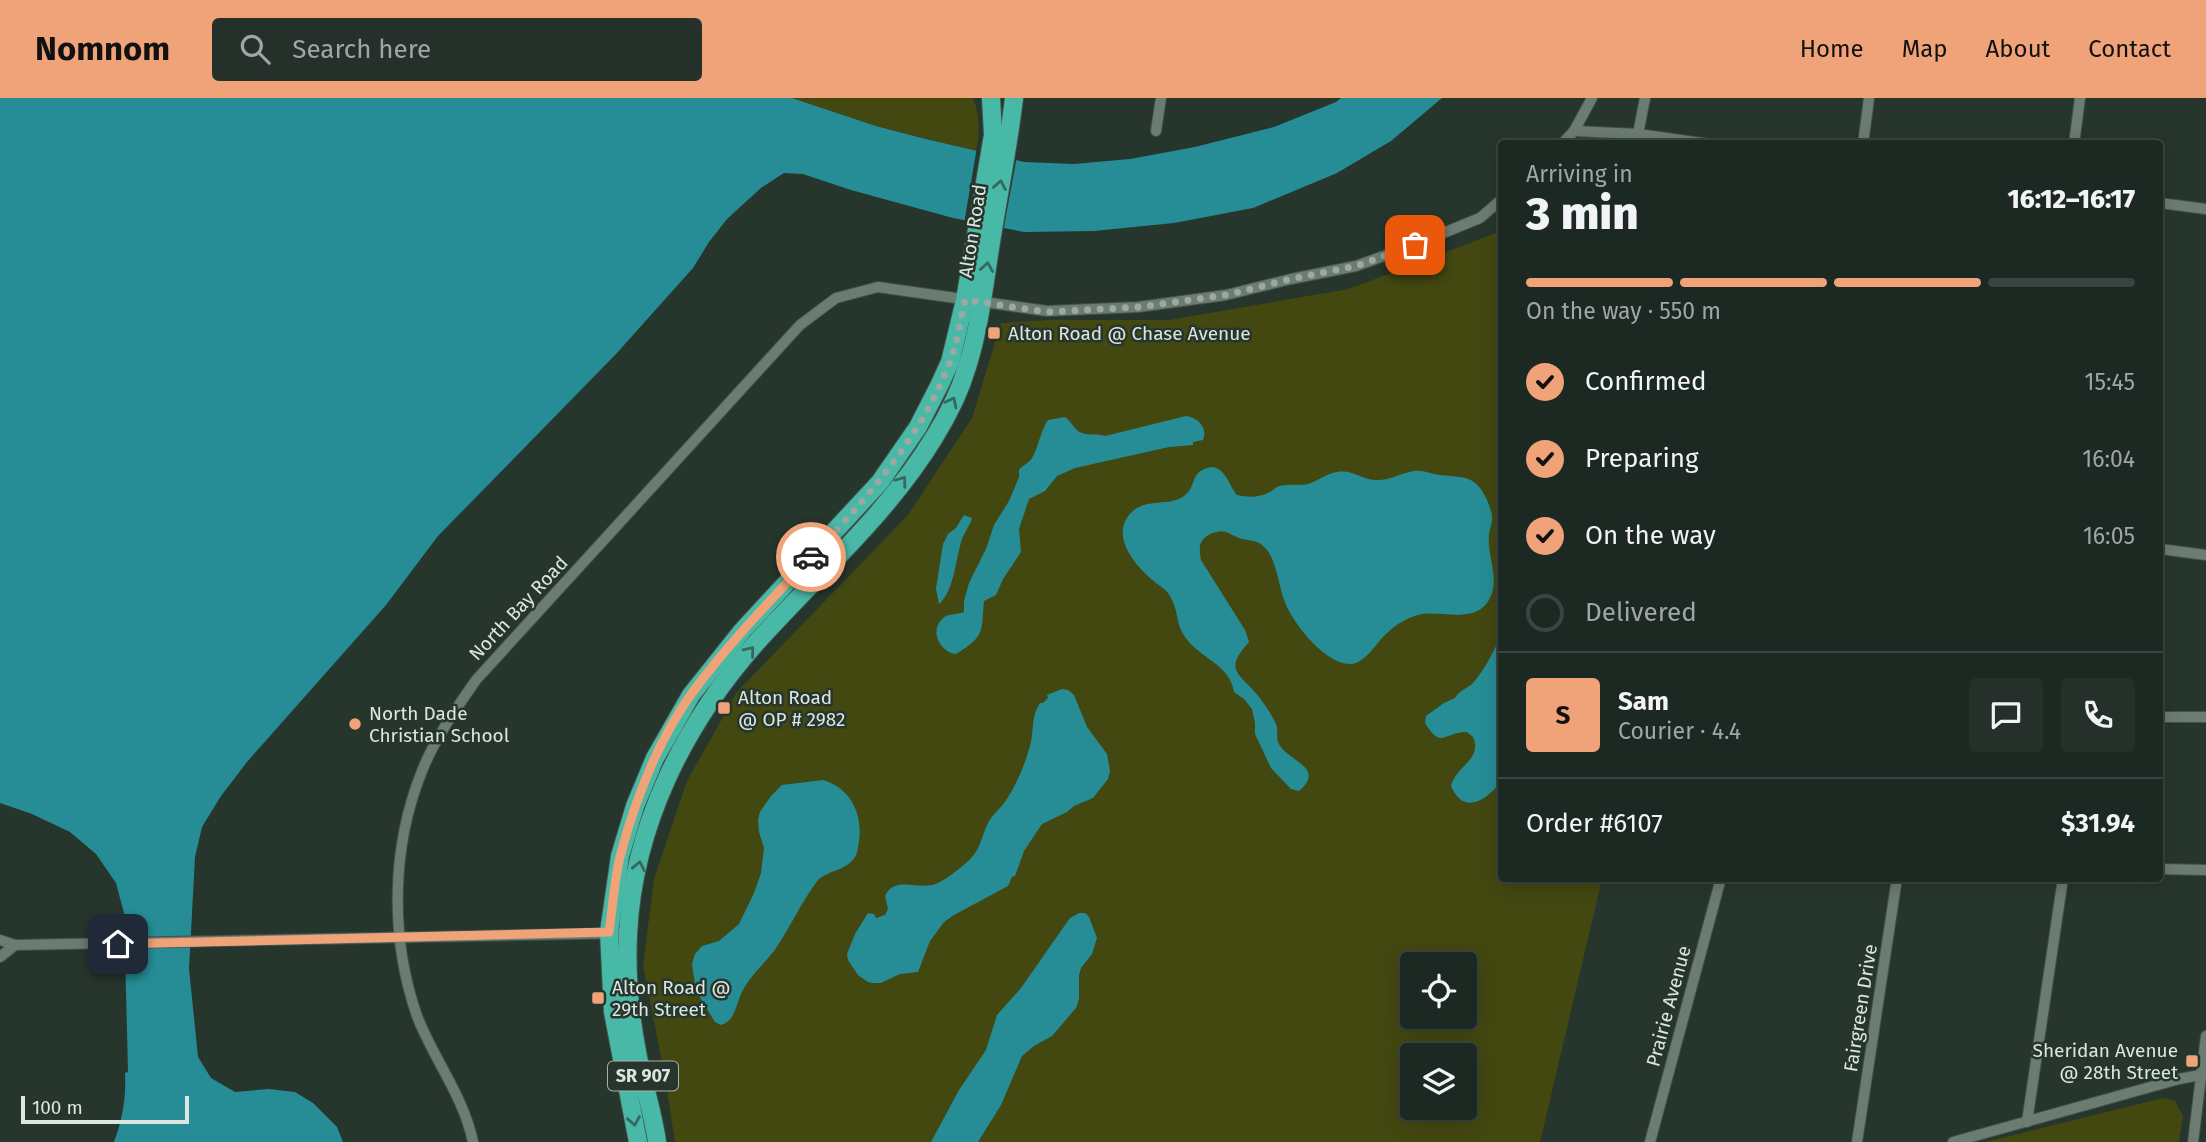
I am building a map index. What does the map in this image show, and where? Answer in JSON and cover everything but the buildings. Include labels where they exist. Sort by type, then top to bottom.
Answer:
[{"type":"highway","points":[[991,98],[1001,136]]},
{"type":"highway","name":"Alton Road","points":[[657,1142],[652,1108],[638,1059],[631,1010],[628,933],[633,893],[649,825],[670,768],[707,704],[756,643],[891,497],[934,437],[959,389],[968,366],[973,302],[1001,136],[1014,98]]},
{"type":"highway","name":"Alton Road","points":[[638,1142],[612,1012],[609,932],[620,856],[635,806],[655,758],[691,695],[742,631],[880,482],[918,427],[950,362],[973,302]]},
{"type":"street","points":[[1156,131],[1161,98]]},
{"type":"street","points":[[1566,140],[1574,131],[1592,98]]},
{"type":"street","points":[[1638,134],[1645,98]]},
{"type":"street","points":[[1864,140],[1869,98]]},
{"type":"street","points":[[2075,140],[2080,98]]},
{"type":"street","points":[[1574,131],[1638,134],[1681,140]]},
{"type":"street","name":"North Bay Road","points":[[473,1142],[457,1100],[418,1017],[399,938],[397,903],[400,855],[411,802],[422,769],[443,729],[476,680],[800,325],[836,298],[877,287],[1047,312],[1139,307],[1226,295],[1356,266],[1480,218],[1498,202]]},
{"type":"street","points":[[2163,203],[2206,208]]},
{"type":"street","points":[[2163,549],[2206,555]]},
{"type":"street","points":[[2163,717],[2206,717]]},
{"type":"street","points":[[2163,869],[2206,870]]},
{"type":"street","name":"Prairie Avenue","points":[[1650,1142],[1720,882]]},
{"type":"street","name":"Fairgreen Drive","points":[[1857,1142],[1896,882]]},
{"type":"street","points":[[2027,1122],[2062,882]]},
{"type":"street","points":[[0,940],[15,945],[118,944],[628,933]]},
{"type":"street","points":[[0,957],[15,945]]},
{"type":"street","points":[[2193,1142],[2204,1074],[2206,1036]]},
{"type":"street","points":[[1953,1142],[2204,1074]]},
{"type":"green space","points":[[793,98],[973,98],[979,124],[976,151],[876,126]]},
{"type":"green space","points":[[1498,232],[1498,882],[1601,882],[1540,1142],[675,1142],[643,966],[654,879],[687,781],[737,692],[908,515],[972,418],[1001,323],[1049,320],[1169,320],[1349,289]]},
{"type":"green space","points":[[2163,1098],[2175,1101],[2183,1116],[2179,1142],[1985,1142]]},
{"type":"water","points":[[0,98],[792,98],[876,126],[1024,162],[1074,164],[1130,159],[1195,147],[1274,127],[1341,98],[1442,98],[1391,141],[1337,173],[1253,208],[1174,223],[1094,231],[1024,232],[953,218],[803,174],[784,173],[761,188],[727,219],[693,268],[616,354],[438,536],[386,605],[247,762],[202,827],[195,857],[189,969],[198,1057],[211,1078],[235,1092],[269,1089],[295,1092],[313,1103],[337,1127],[343,1142],[114,1142],[123,1108],[125,1073],[128,1072],[124,913],[116,883],[96,854],[70,832],[0,803]]},
{"type":"water","points":[[1186,416],[1201,424],[1204,431],[1203,440],[1193,442],[1193,445],[1169,447],[1075,468],[1057,476],[1045,491],[1029,499],[1019,529],[1021,552],[996,595],[984,601],[980,632],[973,642],[956,654],[946,650],[937,635],[938,624],[947,616],[964,612],[969,583],[986,549],[994,525],[1009,501],[1019,477],[1019,470],[1030,460],[1048,420],[1065,417],[1082,433],[1105,436]]},
{"type":"water","points":[[1211,467],[1223,473],[1237,495],[1249,497],[1264,495],[1280,486],[1308,484],[1337,472],[1348,472],[1373,480],[1417,471],[1462,477],[1473,481],[1483,492],[1491,512],[1489,543],[1494,583],[1490,598],[1484,606],[1469,614],[1422,614],[1407,619],[1390,630],[1361,661],[1350,664],[1331,658],[1321,651],[1296,623],[1286,605],[1273,561],[1263,546],[1222,531],[1203,539],[1200,548],[1201,560],[1245,630],[1249,642],[1237,658],[1235,664],[1238,674],[1271,714],[1281,747],[1308,771],[1309,777],[1299,791],[1291,789],[1271,768],[1255,734],[1252,709],[1234,692],[1228,676],[1189,642],[1181,630],[1170,596],[1142,570],[1124,543],[1124,524],[1135,509],[1184,496],[1199,472]]},
{"type":"water","points":[[964,515],[972,518],[962,539],[948,591],[939,604],[936,589],[943,544]]},
{"type":"water","points":[[1498,642],[1498,785],[1482,799],[1469,803],[1462,801],[1451,786],[1472,757],[1475,745],[1473,737],[1467,732],[1439,738],[1425,723],[1426,716],[1472,684],[1485,667]]},
{"type":"water","points":[[1062,689],[1074,695],[1087,727],[1107,754],[1110,771],[1108,779],[1093,798],[1042,824],[1024,851],[1015,876],[1008,886],[944,922],[930,941],[918,972],[900,974],[881,983],[868,982],[858,975],[847,954],[868,913],[874,914],[876,918],[885,915],[888,909],[885,896],[889,889],[901,885],[924,886],[938,883],[956,872],[972,857],[990,820],[1002,806],[1019,777],[1031,743],[1034,720],[1040,703],[1048,698],[1047,695]]},
{"type":"water","points":[[823,780],[841,789],[853,803],[860,831],[856,855],[847,865],[818,880],[774,951],[746,985],[730,1020],[721,1025],[715,1022],[696,991],[692,964],[695,954],[702,946],[719,941],[739,924],[754,893],[761,873],[764,848],[758,820],[771,796],[782,785]]},
{"type":"water","points":[[1085,913],[1089,917],[1097,938],[1092,954],[1081,968],[1076,1008],[1052,1036],[1022,1056],[1001,1105],[978,1142],[931,1142],[959,1090],[986,1050],[997,1015],[1021,988],[1070,918]]},
{"type":"pier","points":[[977,147],[1017,156],[1003,232],[964,224]]},
{"type":"way so far","points":[[811,557],[880,482],[918,427],[950,362],[965,300],[1047,312],[1139,307],[1226,295],[1356,266],[1415,245]]},
{"type":"place","name":"Alton Road @ Chase Avenue","points":[[994,333]]},
{"type":"place","name":"Alton Road @ OP # 2982","points":[[724,708]]},
{"type":"place","name":"North Dade Christian School","points":[[355,724]]},
{"type":"place","name":"Alton Road @ 29th Street","points":[[598,998]]},
{"type":"place","name":"Sheridan Avenue @ 28th Street","points":[[2192,1061]]},
{"type":"route","points":[[118,944],[609,932],[620,856],[635,806],[655,758],[691,695],[742,631],[811,557]]}]
